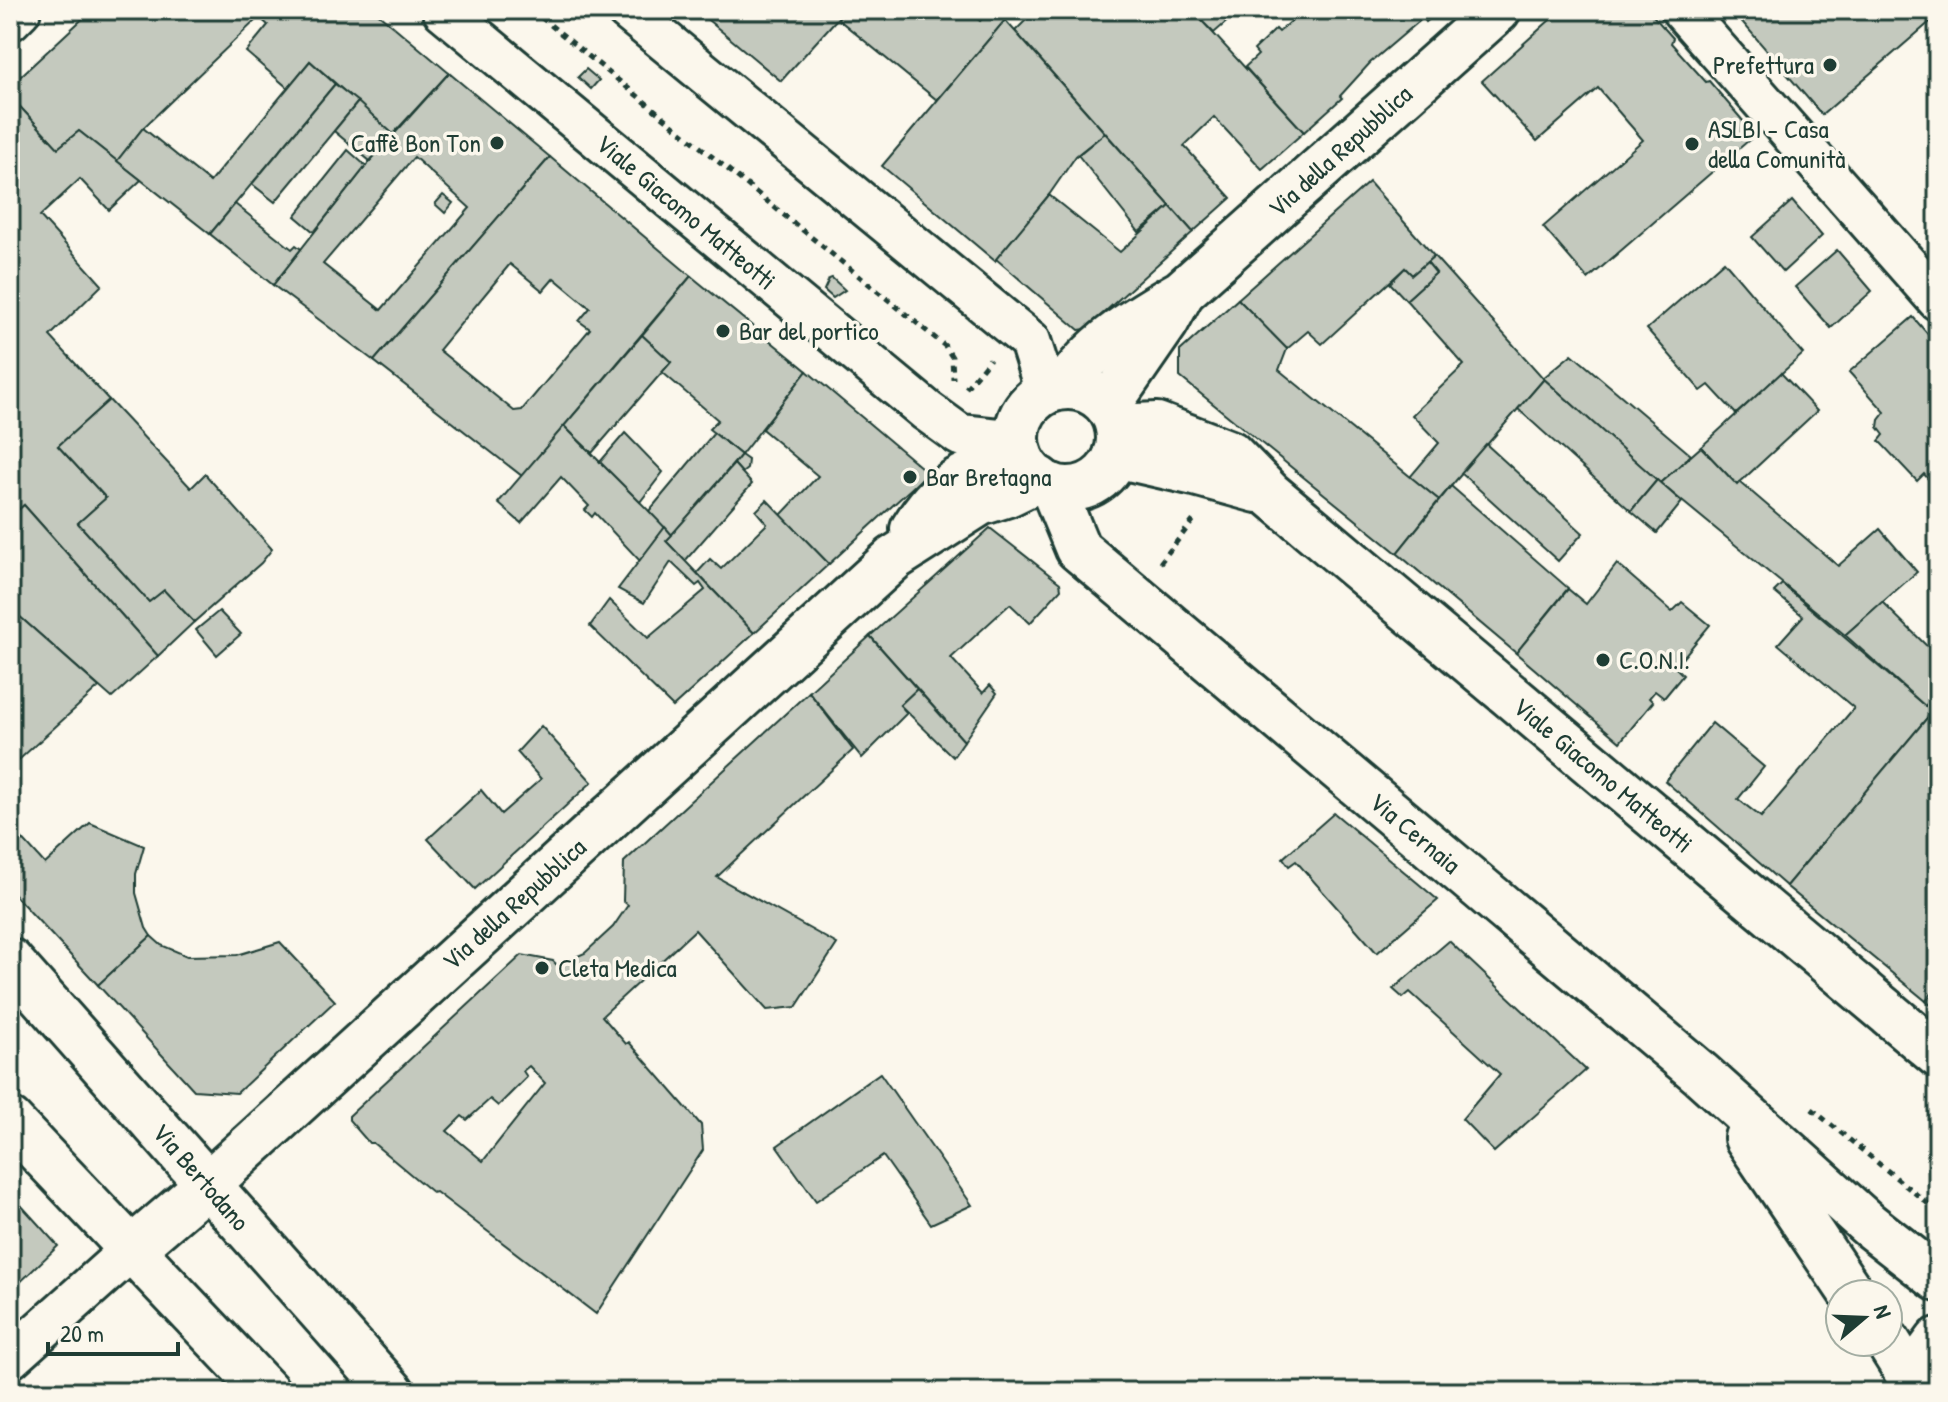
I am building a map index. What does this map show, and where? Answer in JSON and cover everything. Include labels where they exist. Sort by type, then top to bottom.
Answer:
[{"type":"street","points":[[10,20],[20,10]]},
{"type":"street","points":[[627,10],[1030,341],[1056,390]]},
{"type":"street","name":"Via della Repubblica","points":[[1056,390],[1125,325],[1182,292],[1498,10]]},
{"type":"street","points":[[1682,10],[1938,300]]},
{"type":"street","name":"Viale Giacomo Matteotti","points":[[446,11],[927,411],[960,435],[1032,465]]},
{"type":"street","name":"Via della Repubblica","points":[[1110,442],[1182,292]]},
{"type":"street","points":[[1081,389],[1096,395],[1110,442],[1083,487],[1067,489],[1032,465],[1019,426],[1034,400],[1056,390],[1081,389]]},
{"type":"street","name":"Viale Giacomo Matteotti","points":[[1110,442],[1270,494],[1938,1055]]},
{"type":"street","name":"Via Cernaia","points":[[1110,442],[1100,525],[1129,591]]},
{"type":"street","name":"Via della Repubblica","points":[[132,1249],[208,1184],[894,558],[929,503],[959,477],[1032,465]]},
{"type":"street","name":"Via Cernaia","points":[[1032,465],[1078,549],[1701,1074],[1869,1225],[1938,1279]]},
{"type":"street","name":"Via Bertodano","points":[[10,961],[392,1392]]},
{"type":"street","name":"Via Cernaia","points":[[1701,1074],[1841,1278]]},
{"type":"street","points":[[10,1121],[267,1392]]},
{"type":"street","points":[[10,1358],[132,1249]]},
{"type":"street","points":[[1915,1389],[1921,1363],[1938,1340]]},
{"type":"street","points":[[1897,1358],[1915,1389]]},
{"type":"path","points":[[532,10],[945,346],[952,357],[952,392]]},
{"type":"path","points":[[959,396],[994,353]]},
{"type":"building","points":[[92,10],[374,10],[449,73],[393,134],[310,61],[288,88],[246,52],[268,25],[259,17],[143,128],[117,161],[79,131],[58,148],[10,96],[10,86]]},
{"type":"building","points":[[696,10],[845,10],[781,81]]},
{"type":"building","points":[[845,10],[967,10],[980,21],[991,10],[999,10],[1008,17],[937,100],[838,19]]},
{"type":"building","points":[[1036,10],[1192,10],[1304,132],[1262,169],[1214,117],[1184,146],[1231,198],[1193,232],[1015,31]]},
{"type":"building","points":[[1215,10],[1239,11],[1214,33],[1202,21]]},
{"type":"building","points":[[1289,10],[1440,10],[1426,22],[1423,18],[1370,63],[1340,96],[1342,98],[1304,132],[1245,67],[1258,55],[1254,50],[1276,29],[1279,32],[1295,18]]},
{"type":"building","name":"ASLBI - Casa della Comunità","points":[[1561,10],[1648,10],[1673,38],[1671,43],[1706,82],[1709,81],[1755,135],[1588,279],[1543,227],[1643,140],[1598,88],[1537,141],[1482,81]]},
{"type":"building","name":"Prefettura","points":[[1732,10],[1938,10],[1938,15],[1822,115]]},
{"type":"building","points":[[1005,20],[1105,133],[1076,156],[1049,195],[995,261],[882,166]]},
{"type":"building","points":[[310,61],[335,84],[210,234],[117,161],[143,128],[210,182]]},
{"type":"building","points":[[586,69],[599,80],[591,89],[578,77]]},
{"type":"building","points":[[449,73],[550,157],[374,361],[273,285],[370,161]],"holes":[[[414,157],[470,208],[381,310],[323,264]]]},
{"type":"building","points":[[335,84],[358,102],[275,202],[252,184]]},
{"type":"building","points":[[10,96],[58,148],[79,131],[141,180],[109,210],[80,179],[40,216],[102,285],[50,336],[109,400],[58,446],[106,498],[78,523],[149,602],[164,590],[194,622],[158,656],[24,505],[10,517]]},
{"type":"building","points":[[358,102],[393,134],[370,161],[334,131]]},
{"type":"building","points":[[1105,133],[1170,206],[1139,232],[1078,155]]},
{"type":"building","points":[[348,150],[366,166],[314,232],[295,216]]},
{"type":"building","points":[[550,157],[691,276],[522,476],[374,361]],"holes":[[[510,264],[543,291],[554,278],[590,308],[579,321],[590,329],[522,410],[514,411],[439,350]]]},
{"type":"building","points":[[1369,182],[1434,256],[1412,275],[1405,268],[1322,344],[1308,331],[1287,349],[1238,299]]},
{"type":"building","points":[[443,195],[453,203],[445,213],[435,204]]},
{"type":"building","points":[[1049,195],[1120,252],[1170,206],[1193,232],[1086,329],[1079,330],[996,259]]},
{"type":"building","points":[[1792,201],[1822,236],[1783,272],[1752,237]]},
{"type":"building","points":[[235,204],[292,249],[296,245],[301,249],[273,285],[210,234]]},
{"type":"building","points":[[1837,250],[1872,291],[1831,328],[1795,287]]},
{"type":"building","points":[[1434,256],[1544,379],[1439,500],[1410,477],[1439,443],[1412,415],[1464,365],[1406,300],[1436,273],[1427,262]]},
{"type":"building","points":[[1724,261],[1803,354],[1736,414],[1709,385],[1701,391],[1647,329]]},
{"type":"building","points":[[1427,262],[1436,273],[1406,300],[1390,283],[1405,268],[1412,275]]},
{"type":"building","points":[[691,276],[807,371],[741,455],[709,429],[718,420],[662,372],[671,362],[642,335]]},
{"type":"building","points":[[832,278],[845,290],[833,298],[824,290]]},
{"type":"building","points":[[1238,299],[1287,349],[1279,370],[1439,500],[1397,553],[1180,377],[1180,351]]},
{"type":"building","points":[[1913,317],[1938,346],[1938,482],[1934,486],[1924,474],[1917,481],[1879,441],[1884,435],[1878,427],[1879,420],[1885,412],[1849,372]]},
{"type":"building","points":[[642,335],[671,362],[592,453],[564,426]]},
{"type":"building","points":[[1572,354],[1691,455],[1660,483],[1543,378]]},
{"type":"building","points":[[807,371],[928,473],[829,564],[781,515],[818,476],[762,429]]},
{"type":"building","points":[[1781,373],[1817,411],[1737,485],[1701,447]]},
{"type":"building","points":[[1544,379],[1657,480],[1631,511],[1518,409]]},
{"type":"building","points":[[109,400],[191,488],[205,474],[272,549],[261,563],[194,622],[164,590],[149,602],[78,523],[106,498],[58,446]]},
{"type":"building","points":[[564,426],[665,527],[640,561],[595,513],[592,517],[585,510],[589,506],[561,477],[521,523],[498,503]]},
{"type":"building","points":[[625,433],[663,472],[640,502],[600,462]]},
{"type":"building","points":[[714,433],[741,455],[672,535],[649,511]]},
{"type":"building","points":[[1486,444],[1583,533],[1558,561],[1461,473]]},
{"type":"building","points":[[1701,447],[1737,485],[1740,482],[1838,566],[1880,529],[1917,572],[1845,635],[1660,483]]},
{"type":"building","points":[[741,455],[748,460],[747,469],[742,473],[734,464]]},
{"type":"building","points":[[734,464],[752,484],[685,561],[666,541]]},
{"type":"building","points":[[1657,480],[1682,502],[1657,533],[1631,511]]},
{"type":"building","points":[[1451,486],[1568,588],[1516,653],[1397,553]]},
{"type":"building","points":[[767,500],[829,564],[754,633],[697,573],[710,559],[721,569],[767,524],[756,511]]},
{"type":"building","points":[[24,505],[158,656],[112,698],[10,608],[10,517]]},
{"type":"building","points":[[665,527],[672,535],[666,541],[754,633],[673,707],[590,626],[609,600],[648,638],[705,590],[700,583],[696,586],[671,562],[644,603],[618,589]]},
{"type":"building","points":[[990,528],[1060,583],[1061,589],[1030,623],[1010,604],[951,658],[983,693],[990,685],[997,693],[964,741],[870,636]]},
{"type":"building","name":"C.O.N.I.","points":[[1617,564],[1672,612],[1682,602],[1710,625],[1675,667],[1683,675],[1664,698],[1655,691],[1649,698],[1653,702],[1620,742],[1516,653],[1568,589],[1586,604]]},
{"type":"building","points":[[1782,584],[1932,712],[1786,886],[1665,781],[1712,723],[1764,767],[1738,799],[1761,817],[1854,708],[1778,644],[1803,616],[1774,592]]},
{"type":"building","points":[[1882,602],[1938,657],[1938,692],[1925,706],[1845,635]]},
{"type":"building","points":[[10,608],[99,687],[10,768],[12,709]]},
{"type":"building","points":[[219,611],[241,634],[217,655],[196,630]]},
{"type":"building","points":[[870,636],[917,689],[900,705],[907,713],[862,758],[809,692]]},
{"type":"building","points":[[917,689],[964,741],[953,757],[900,705]]},
{"type":"building","points":[[809,692],[853,750],[717,877],[837,944],[796,1007],[767,1010],[695,930],[602,1016],[626,1044],[629,1042],[701,1125],[703,1150],[596,1314],[436,1192],[433,1193],[373,1143],[369,1143],[349,1116],[522,955],[553,961],[557,965],[585,953],[613,927],[628,905],[623,901],[624,862]],"holes":[[[529,1066],[545,1083],[483,1161],[447,1131],[462,1116],[467,1120],[490,1099],[498,1106],[527,1077],[523,1071]]]},
{"type":"building","points":[[1932,712],[1938,717],[1938,986],[1926,1001],[1786,886]]},
{"type":"building","points":[[541,726],[592,782],[475,889],[428,839],[481,790],[501,814],[541,779],[517,752]]},
{"type":"building","points":[[1334,813],[1438,900],[1377,953],[1296,861],[1289,866],[1283,858]]},
{"type":"building","points":[[90,823],[144,846],[136,874],[136,893],[151,936],[98,985],[10,890],[10,825],[45,864]]},
{"type":"building","points":[[151,936],[161,945],[187,956],[237,955],[280,942],[335,1001],[237,1093],[194,1090],[98,985]]},
{"type":"building","points":[[1449,941],[1586,1070],[1494,1152],[1462,1119],[1500,1074],[1410,992],[1403,998],[1393,989]]},
{"type":"building","points":[[1938,986],[1938,1011],[1926,1001]]},
{"type":"building","points":[[880,1073],[972,1205],[931,1224],[883,1156],[816,1201],[777,1146]]},
{"type":"building","points":[[10,1193],[58,1246],[10,1292]]},
{"type":"place","name":"Prefettura","points":[[1830,65]]},
{"type":"place","name":"Caffè Bon Ton","points":[[497,143]]},
{"type":"place","name":"ASLBI - Casa della Comunità","points":[[1692,144]]},
{"type":"place","name":"Bar del portico","points":[[723,331]]},
{"type":"place","name":"Bar Bretagna","points":[[910,477]]},
{"type":"place","name":"C.O.N.I.","points":[[1603,660]]},
{"type":"place","name":"Cleta Medica","points":[[542,968]]}]
